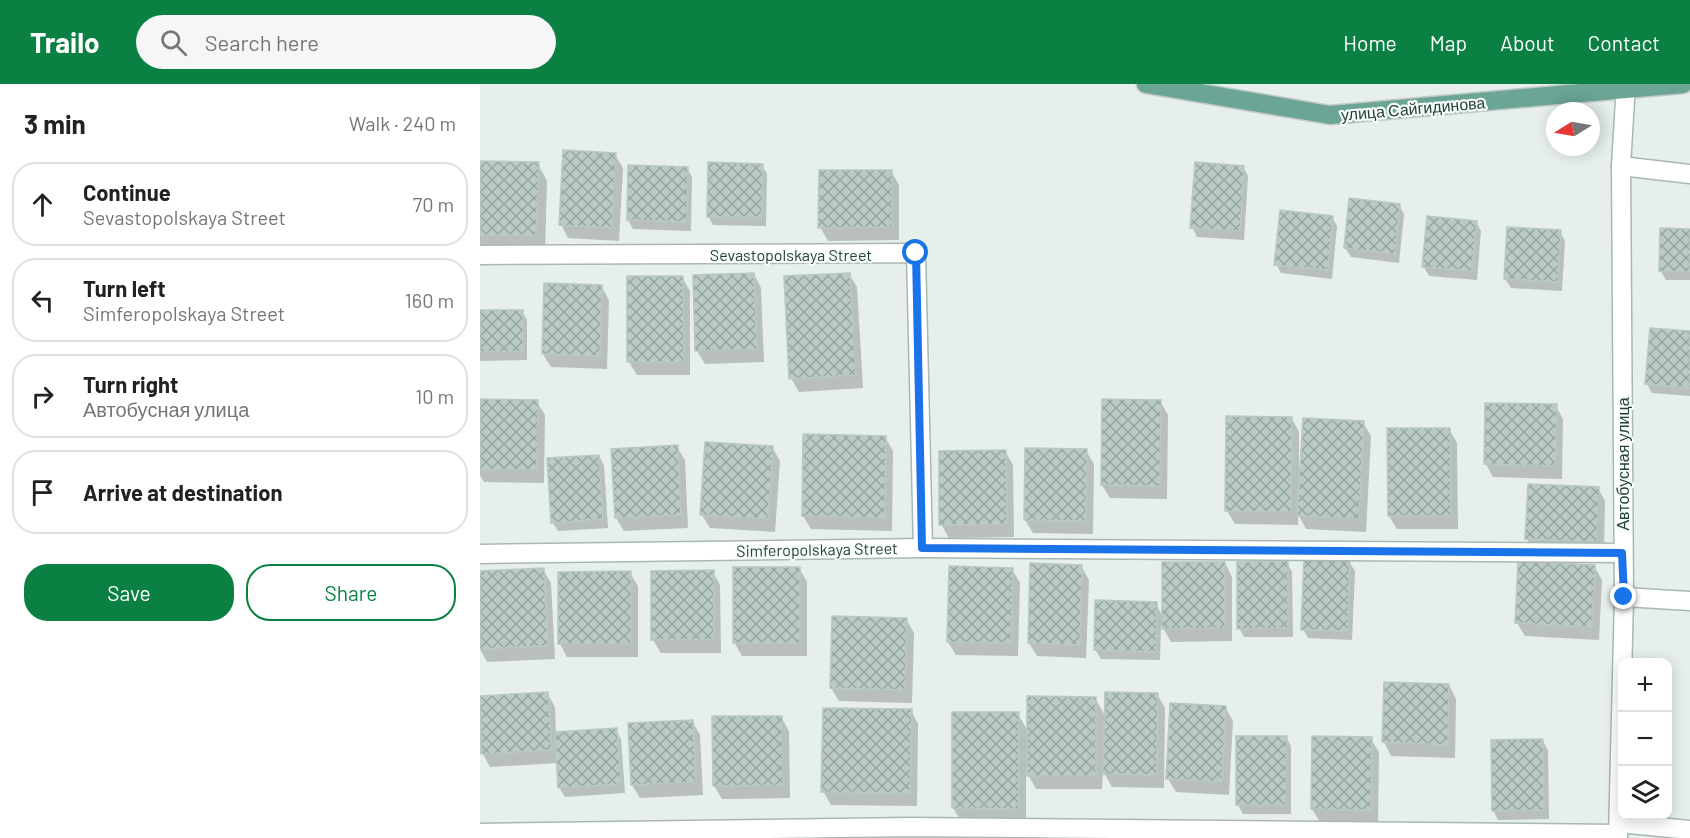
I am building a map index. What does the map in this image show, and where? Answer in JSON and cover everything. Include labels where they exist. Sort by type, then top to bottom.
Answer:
[{"type":"main road","name":"улица Сайгидинова","points":[[1146,84],[1330,115],[1625,87],[1683,84]]},
{"type":"street","name":"Автобусная улица","points":[[1618,832],[1624,597],[1621,166],[1625,87]]},
{"type":"street","points":[[1621,166],[1690,174]]},
{"type":"street","name":"Sevastopolskaya Street","points":[[480,255],[916,253],[922,548]]},
{"type":"street","name":"Simferopolskaya Street","points":[[480,554],[922,548],[1622,553]]},
{"type":"street","points":[[1624,597],[1690,601]]},
{"type":"street","points":[[480,833],[911,827],[1618,832],[1690,830]]},
{"type":"building","points":[[563,150],[616,153],[612,228],[559,225]]},
{"type":"building","points":[[480,161],[539,162],[536,235],[480,235]]},
{"type":"building","points":[[708,162],[763,164],[762,217],[707,217]]},
{"type":"building","points":[[1195,162],[1244,166],[1240,231],[1190,228]]},
{"type":"building","points":[[628,165],[688,167],[687,222],[627,220]]},
{"type":"building","points":[[819,170],[892,170],[892,227],[818,228]]},
{"type":"building","points":[[1349,198],[1400,204],[1395,254],[1344,248]]},
{"type":"building","points":[[1280,210],[1333,216],[1328,270],[1274,265]]},
{"type":"building","points":[[1427,216],[1477,221],[1472,271],[1422,267]]},
{"type":"building","points":[[1507,227],[1561,230],[1558,282],[1504,279]]},
{"type":"building","points":[[1660,228],[1690,229],[1690,272],[1659,271]]},
{"type":"building","points":[[754,273],[757,349],[695,351],[693,275]]},
{"type":"building","points":[[850,273],[856,375],[789,379],[784,276]]},
{"type":"building","points":[[627,276],[683,276],[684,362],[627,362]]},
{"type":"building","points":[[544,283],[602,285],[600,356],[542,354]]},
{"type":"building","points":[[480,310],[523,310],[523,352],[480,352]]},
{"type":"building","points":[[1650,328],[1690,331],[1690,388],[1645,384]]},
{"type":"building","points":[[480,399],[538,400],[537,470],[480,469]]},
{"type":"building","points":[[1102,399],[1161,400],[1160,486],[1101,485]]},
{"type":"building","points":[[1485,403],[1557,404],[1555,466],[1484,464]]},
{"type":"building","points":[[1226,416],[1292,417],[1291,512],[1225,511]]},
{"type":"building","points":[[1303,418],[1364,421],[1359,519],[1297,516]]},
{"type":"building","points":[[1387,428],[1450,428],[1451,516],[1388,516]]},
{"type":"building","points":[[803,434],[886,436],[885,518],[802,516]]},
{"type":"building","points":[[705,442],[773,446],[768,519],[700,515]]},
{"type":"building","points":[[678,445],[681,515],[615,518],[611,449]]},
{"type":"building","points":[[1025,448],[1087,449],[1086,521],[1024,520]]},
{"type":"building","points":[[1006,450],[1007,524],[939,525],[939,451]]},
{"type":"building","points":[[599,455],[603,519],[551,523],[547,458]]},
{"type":"building","points":[[1528,484],[1599,487],[1597,542],[1525,539]]},
{"type":"building","points":[[1304,559],[1350,560],[1348,631],[1301,630]]},
{"type":"building","points":[[1288,561],[1288,628],[1237,629],[1237,562]]},
{"type":"building","points":[[1518,561],[1595,565],[1592,627],[1515,623]]},
{"type":"building","points":[[1162,562],[1225,562],[1225,628],[1162,629]]},
{"type":"building","points":[[1030,563],[1082,565],[1080,645],[1028,643]]},
{"type":"building","points":[[949,566],[1013,568],[1011,643],[947,642]]},
{"type":"building","points":[[733,567],[800,567],[800,643],[733,643]]},
{"type":"building","points":[[544,568],[548,646],[480,649],[480,571]]},
{"type":"building","points":[[714,570],[714,640],[651,640],[651,571]]},
{"type":"building","points":[[631,571],[631,644],[558,644],[558,572]]},
{"type":"building","points":[[1095,600],[1157,602],[1156,652],[1094,650]]},
{"type":"building","points":[[832,616],[907,618],[905,690],[830,688]]},
{"type":"building","points":[[1384,682],[1449,684],[1448,745],[1382,742]]},
{"type":"building","points":[[548,692],[552,750],[481,754],[480,696]]},
{"type":"building","points":[[1105,692],[1158,693],[1157,775],[1103,774]]},
{"type":"building","points":[[1027,696],[1096,697],[1096,776],[1027,776]]},
{"type":"building","points":[[1170,703],[1226,706],[1222,782],[1166,779]]},
{"type":"building","points":[[823,708],[912,709],[910,793],[821,792]]},
{"type":"building","points":[[952,712],[1019,712],[1019,809],[952,808]]},
{"type":"building","points":[[712,716],[782,716],[783,785],[713,786]]},
{"type":"building","points":[[693,720],[696,782],[631,785],[628,723]]},
{"type":"building","points":[[617,728],[621,784],[558,788],[555,732]]},
{"type":"building","points":[[1236,736],[1287,736],[1286,805],[1236,805]]},
{"type":"building","points":[[1312,736],[1372,737],[1371,810],[1311,809]]},
{"type":"building","points":[[1543,739],[1544,810],[1492,811],[1491,740]]},
{"type":"route","points":[[916,253],[922,548],[1622,553],[1624,597]]}]
